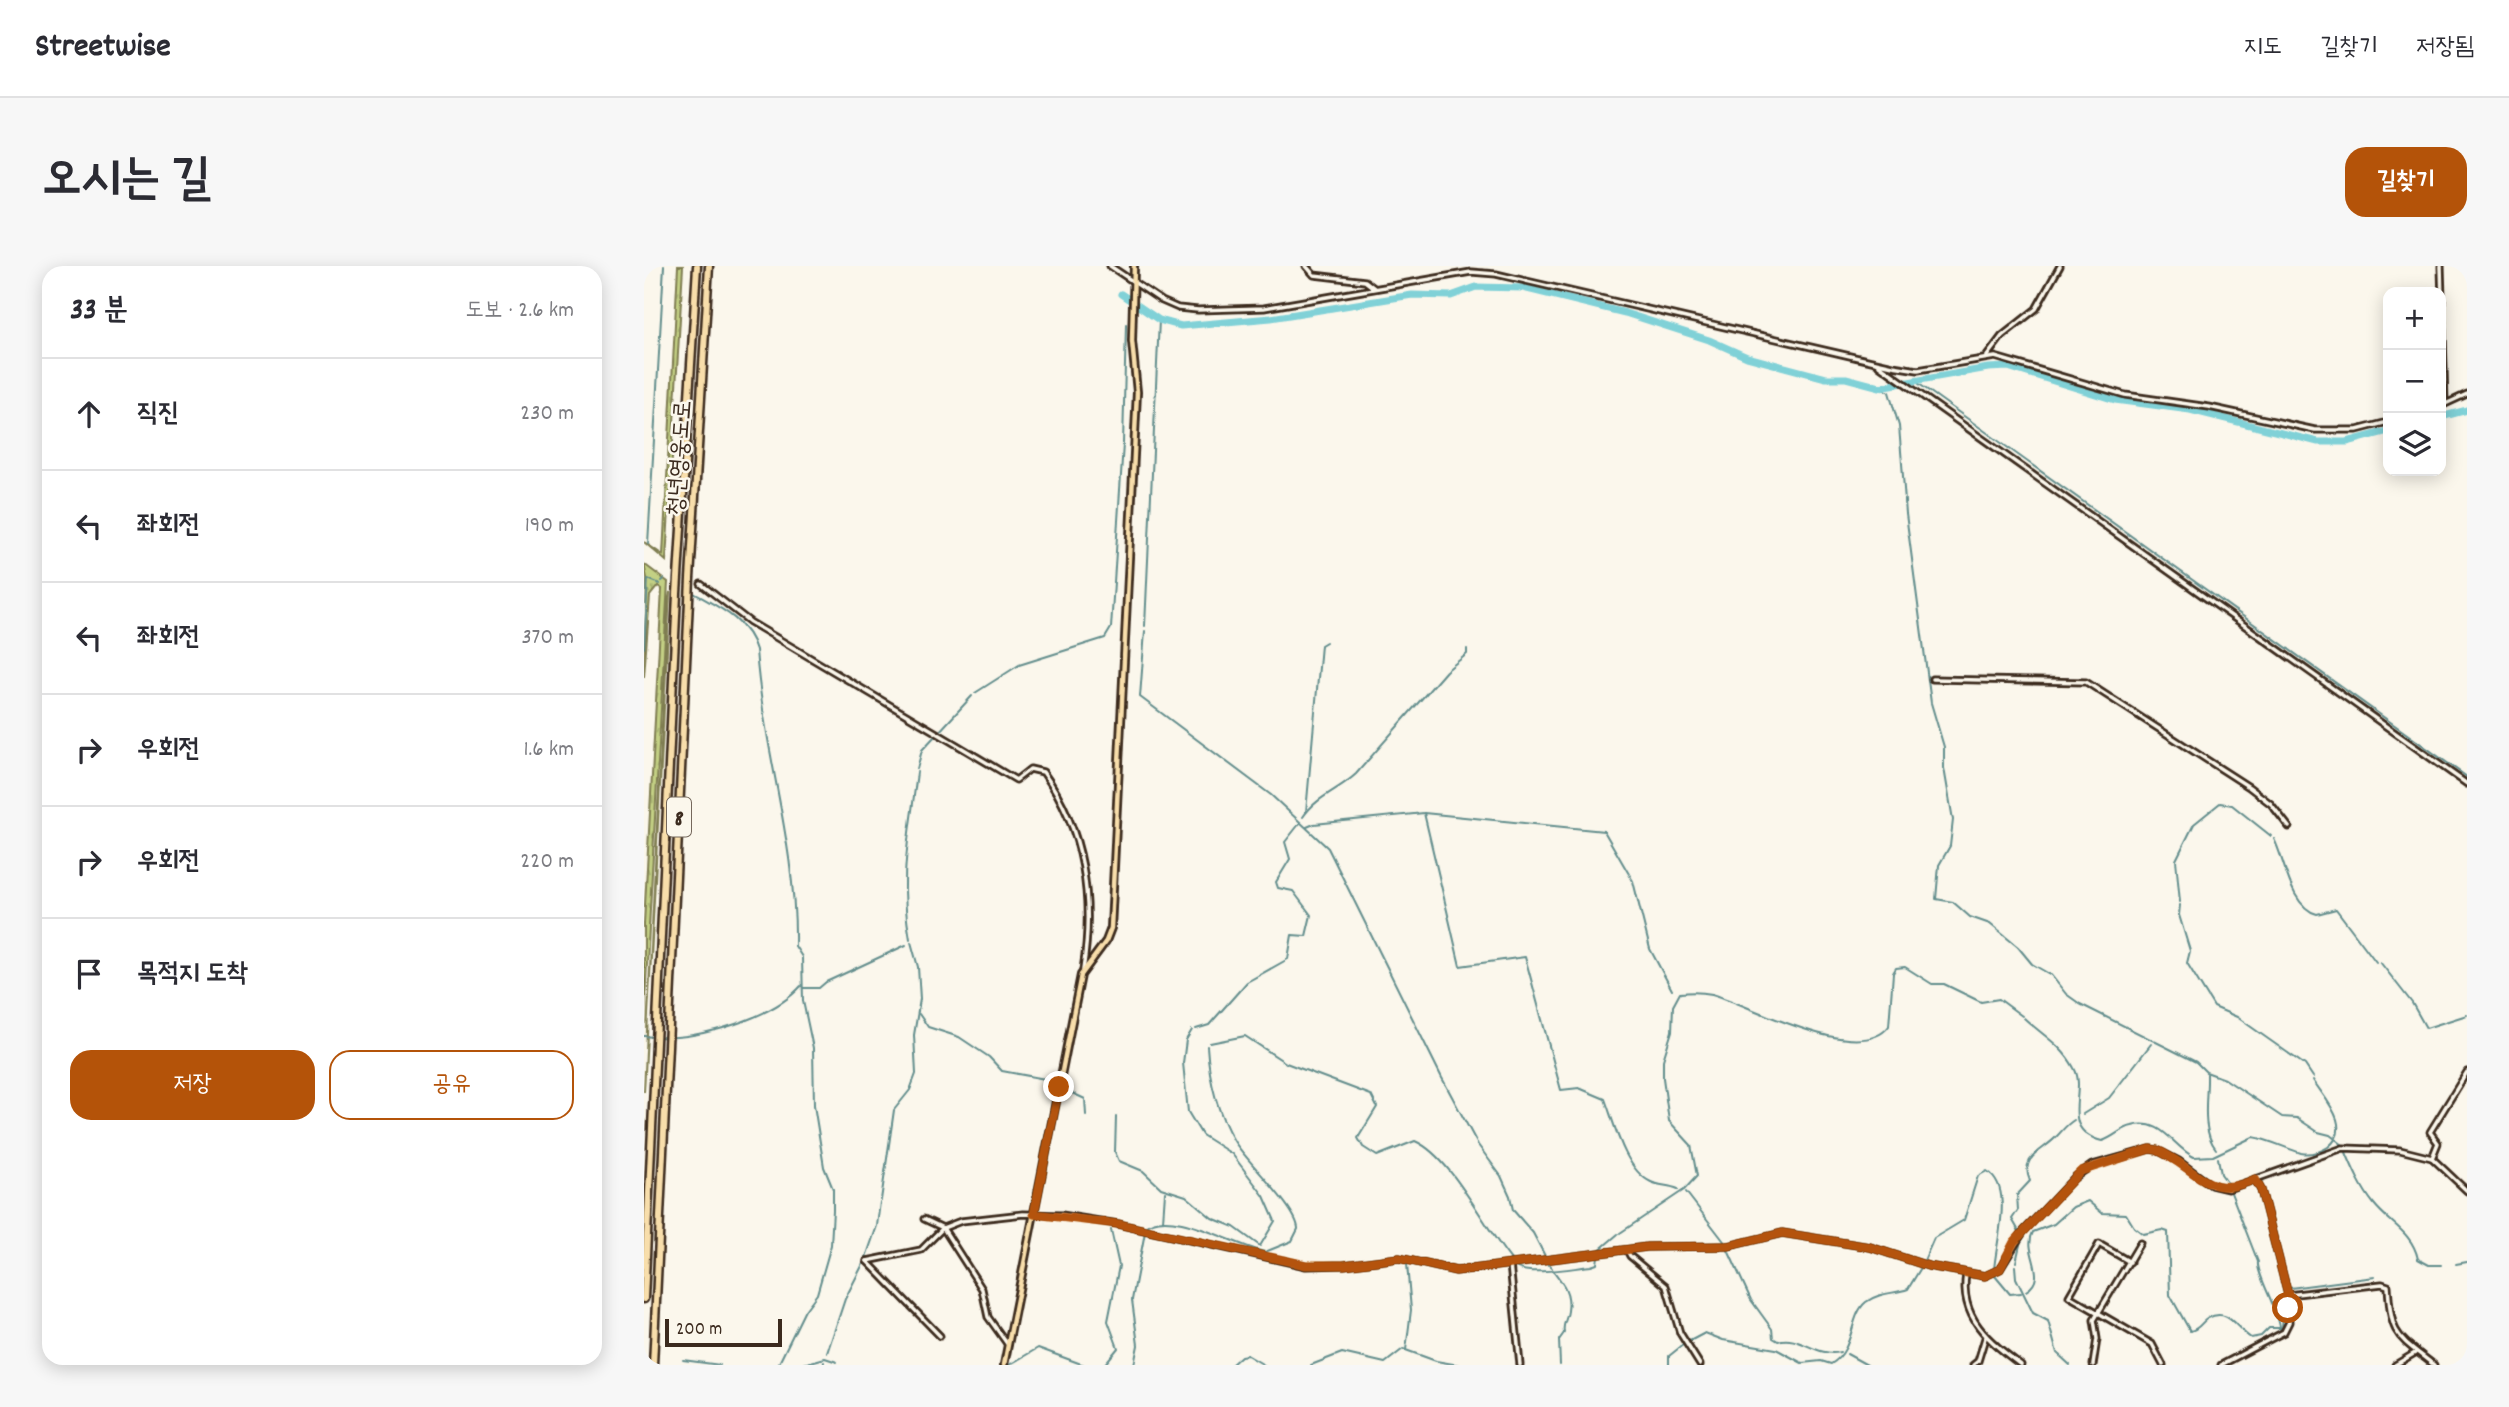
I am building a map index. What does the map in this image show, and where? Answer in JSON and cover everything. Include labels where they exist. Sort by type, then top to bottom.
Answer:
[{"type":"highway","name":"청년영웅도로","points":[[644,1299],[678,571],[697,266]]},
{"type":"highway","name":"청년영웅도로","points":[[653,1365],[690,579],[709,266]]},
{"type":"main road","points":[[1004,1365],[1083,970],[1106,941],[1111,928],[1137,393],[1132,310],[1134,266]]},
{"type":"street","points":[[1110,266],[1162,301],[1198,310],[1264,308],[1471,272],[1496,274],[1876,363],[1919,369],[1987,356],[2125,395],[2209,407],[2315,430],[2357,430],[2383,423]]},
{"type":"street","points":[[1306,266],[1318,276],[1365,281],[1374,288]]},
{"type":"street","points":[[1987,356],[2002,336],[2036,309],[2060,266]]},
{"type":"street","points":[[2441,266],[2442,350]]},
{"type":"street","points":[[1876,363],[2467,785]]},
{"type":"street","points":[[2446,404],[2467,394]]},
{"type":"street","points":[[701,584],[750,622],[1016,780],[1030,769],[1043,772],[1074,833],[1084,860],[1088,937],[1083,970]]},
{"type":"street","points":[[1932,678],[2086,682],[2249,787],[2271,804],[2289,827]]},
{"type":"street","points":[[2432,1158],[2438,1143],[2430,1132],[2467,1072]]},
{"type":"street","points":[[940,1336],[867,1261],[921,1250],[943,1228],[961,1221],[1034,1214],[1118,1224],[1306,1265],[1344,1265],[1399,1258],[1456,1271],[1627,1250],[1728,1246],[1782,1233],[1870,1247],[1918,1264],[1966,1274],[1996,1273],[2023,1232],[2081,1171],[2092,1165],[2150,1149],[2169,1156],[2219,1188],[2242,1186],[2348,1147],[2400,1150],[2432,1158],[2467,1191]]},
{"type":"street","points":[[2221,1365],[2284,1332],[2289,1322],[2288,1295],[2261,1190],[2255,1179]]},
{"type":"street","points":[[924,1219],[943,1228],[982,1289],[988,1317],[1008,1345]]},
{"type":"street","points":[[2093,1365],[2097,1339],[2094,1320],[2140,1242]]},
{"type":"street","points":[[2130,1262],[2099,1244],[2068,1296],[2152,1344],[2163,1365]]},
{"type":"street","points":[[1627,1250],[1630,1256],[1666,1286],[1680,1333],[1700,1365]]},
{"type":"street","points":[[1510,1264],[1520,1365]]},
{"type":"street","points":[[1966,1274],[1965,1296],[1985,1338],[2021,1365]]},
{"type":"street","points":[[2288,1295],[2382,1284],[2388,1286],[2390,1320],[2400,1339],[2434,1365]]},
{"type":"street","points":[[1973,1365],[1978,1363],[1985,1338]]},
{"type":"street","points":[[2395,1365],[2415,1353]]},
{"type":"green space","points":[[678,266],[683,266],[666,561],[644,542],[663,555]]},
{"type":"green space","points":[[644,564],[668,582],[644,1018],[644,924],[662,589],[658,586],[650,596],[644,677],[647,578]]},
{"type":"green space","points":[[670,592],[644,1092],[668,602]]},
{"type":"waterway","points":[[648,544],[664,266]]},
{"type":"waterway","points":[[1121,294],[1159,320],[1181,326],[1271,318],[1412,295],[1451,296],[1476,287],[1523,288],[1625,313],[1709,340],[1747,357],[1826,378],[1846,378],[1880,387],[2008,367],[2115,400],[2190,410],[2318,442],[2347,442],[2383,432]]},
{"type":"waterway","points":[[1145,626],[1159,320]]},
{"type":"waterway","points":[[975,693],[1019,665],[1105,638],[1111,628],[1123,444],[1126,324]]},
{"type":"waterway","points":[[1915,381],[2467,777]]},
{"type":"waterway","points":[[1880,387],[1889,392],[1899,426],[1906,514],[1931,703],[1944,747],[1944,768],[1953,820],[1950,846],[1939,865],[1936,899],[1953,902],[1970,917],[1990,924],[2018,947],[2032,964],[2051,975],[2066,994],[2080,1004],[2196,1062],[2206,1072],[2225,1079],[2282,1117],[2297,1118],[2343,1145]]},
{"type":"waterway","points":[[2446,416],[2467,410]]},
{"type":"waterway","points":[[644,648],[648,579],[660,584]]},
{"type":"waterway","points":[[692,592],[739,622],[752,639],[756,650],[765,724],[791,871],[795,946],[802,957],[803,1001],[813,1048],[814,1105],[824,1167],[833,1189],[831,1245],[817,1294],[805,1310],[778,1365]]},
{"type":"waterway","points":[[1145,631],[1140,697],[1271,795],[1328,848],[1442,1078],[1478,1145],[1501,1176],[1513,1210],[1533,1233],[1546,1258]]},
{"type":"waterway","points":[[1306,812],[1321,645],[1326,642]]},
{"type":"waterway","points":[[1303,817],[1321,798],[1356,774],[1446,671],[1467,654],[1467,649]]},
{"type":"waterway","points":[[938,733],[972,696]]},
{"type":"waterway","points":[[917,769],[922,750],[935,736]]},
{"type":"waterway","points":[[910,939],[905,875],[917,772]]},
{"type":"waterway","points":[[2180,902],[2176,860],[2194,824],[2220,803],[2232,805],[2271,836]]},
{"type":"waterway","points":[[1424,813],[1460,966],[1525,957],[1561,1090],[1579,1088],[1605,1099],[1627,1157],[1634,1167],[1651,1182],[1678,1189]]},
{"type":"waterway","points":[[1307,827],[1314,824],[1424,813],[1604,831],[1633,881],[1650,949],[1672,990]]},
{"type":"waterway","points":[[1196,1029],[1209,1025],[1247,982],[1288,959],[1292,935],[1306,936],[1311,915],[1293,891],[1278,888],[1276,882],[1290,859],[1285,842],[1300,823]]},
{"type":"waterway","points":[[2274,839],[2294,893],[2300,902],[2317,914],[2336,909],[2376,962]]},
{"type":"waterway","points":[[2180,905],[2179,915],[2190,951],[2187,963],[2214,1007],[2237,1017],[2305,1065],[2313,1077]]},
{"type":"waterway","points":[[881,1200],[894,1110],[910,1090],[916,1074],[914,1035],[920,999],[918,967],[911,942]]},
{"type":"waterway","points":[[803,988],[819,988],[826,982],[906,945]]},
{"type":"waterway","points":[[2380,962],[2412,1003],[2426,1028],[2467,1015]]},
{"type":"waterway","points":[[1620,1233],[1684,1190],[1697,1176],[1691,1145],[1669,1121],[1663,1078],[1663,1060],[1672,1031],[1673,1006],[1680,993],[1712,994],[1777,1020],[1830,1036],[1854,1039],[1875,1037],[1889,1026],[1893,973],[1896,968],[1905,967],[1932,984],[1944,984],[1981,1002],[1999,999],[2022,1016]]},
{"type":"waterway","points":[[659,1037],[694,1035],[755,1017],[789,997],[801,986]]},
{"type":"waterway","points":[[919,1014],[928,1027],[959,1037],[989,1057],[1002,1071],[1056,1081]]},
{"type":"waterway","points":[[2024,1018],[2069,1060],[2077,1077],[2077,1119],[2088,1135],[2102,1141],[2128,1127],[2143,1125],[2159,1129],[2194,1157],[2213,1156],[2253,1137],[2301,1153],[2315,1153],[2328,1147],[2335,1139],[2338,1122],[2313,1080]]},
{"type":"waterway","points":[[1116,1117],[1115,1152],[1119,1161],[1143,1171],[1161,1188],[1186,1196],[1212,1218],[1234,1227],[1260,1246],[1275,1221],[1264,1196],[1232,1154],[1202,1135],[1188,1112],[1183,1063],[1186,1040],[1192,1030]]},
{"type":"waterway","points":[[644,1036],[653,1037]]},
{"type":"waterway","points":[[1210,1043],[1245,1036],[1286,1063],[1371,1095],[1377,1107],[1358,1138],[1363,1147],[1377,1156],[1415,1141],[1429,1149],[1455,1178],[1512,1261]]},
{"type":"waterway","points":[[2083,1114],[2109,1098],[2151,1044]]},
{"type":"waterway","points":[[1145,1228],[1155,1222],[1186,1224],[1265,1252],[1292,1241],[1298,1229],[1290,1210],[1240,1150],[1228,1130],[1215,1095],[1207,1046]]},
{"type":"waterway","points":[[2207,1074],[2206,1122],[2216,1149]]},
{"type":"waterway","points":[[1064,1082],[1072,1093],[1085,1099],[1086,1115]]},
{"type":"waterway","points":[[2020,1233],[2012,1219],[2018,1210],[2017,1195],[2030,1181],[2027,1173],[2030,1160],[2074,1120]]},
{"type":"waterway","points":[[2345,1150],[2369,1198],[2406,1235],[2418,1259],[2429,1265],[2441,1265]]},
{"type":"waterway","points":[[2218,1158],[2221,1174],[2229,1185]]},
{"type":"waterway","points":[[1923,1263],[1934,1238],[1964,1220],[1978,1176],[1987,1171],[1995,1179],[2002,1203],[1994,1271]]},
{"type":"waterway","points":[[2230,1190],[2280,1327]]},
{"type":"waterway","points":[[1163,1221],[1165,1192]]},
{"type":"waterway","points":[[1686,1192],[1726,1244]]},
{"type":"waterway","points":[[2026,1291],[2036,1279],[2031,1248],[2033,1232],[2054,1224],[2073,1207],[2088,1201],[2102,1213],[2126,1214],[2134,1227],[2143,1234],[2162,1230],[2168,1232],[2170,1295],[2190,1331],[2215,1315],[2232,1320],[2251,1338],[2261,1336],[2269,1328],[2282,1328],[2285,1290]]},
{"type":"waterway","points":[[865,1260],[877,1226],[880,1202]]},
{"type":"waterway","points":[[1104,1365],[1118,1348],[1108,1321],[1119,1266],[1111,1230]]},
{"type":"waterway","points":[[1134,1365],[1138,1345],[1132,1300],[1145,1232]]},
{"type":"waterway","points":[[1598,1251],[1618,1234]]},
{"type":"waterway","points":[[2016,1262],[2022,1236]]},
{"type":"waterway","points":[[1727,1248],[1751,1300],[1772,1329],[1773,1338],[1778,1341],[1793,1341],[1824,1352],[1840,1352]]},
{"type":"waterway","points":[[1514,1266],[1529,1271],[1562,1270],[1597,1264],[1598,1256]]},
{"type":"waterway","points":[[827,1353],[845,1299],[864,1262]]},
{"type":"waterway","points":[[2456,1264],[2467,1262]]},
{"type":"waterway","points":[[1406,1350],[1411,1310],[1407,1264]]},
{"type":"waterway","points":[[1548,1264],[1551,1267]]},
{"type":"waterway","points":[[1686,1343],[1705,1333],[1723,1340],[1776,1349],[1802,1363],[1821,1361],[1831,1364],[1844,1350],[1857,1316],[1866,1302],[1908,1289],[1922,1266]]},
{"type":"waterway","points":[[2015,1266],[2016,1278],[2033,1313],[2048,1321],[2057,1353],[2070,1365]]},
{"type":"waterway","points":[[1552,1269],[1563,1284],[1568,1299],[1564,1333],[1559,1340],[1560,1365]]},
{"type":"waterway","points":[[1995,1276],[2010,1294],[2021,1293]]},
{"type":"waterway","points":[[2290,1288],[2375,1277]]},
{"type":"waterway","points":[[1669,1365],[1669,1356],[1684,1344]]},
{"type":"waterway","points":[[1009,1365],[1038,1348],[1084,1365]]},
{"type":"waterway","points":[[1311,1365],[1342,1353],[1385,1363],[1403,1349],[1436,1361],[1459,1365]]},
{"type":"waterway","points":[[1847,1354],[1867,1365]]},
{"type":"waterway","points":[[1231,1365],[1241,1356],[1247,1355],[1264,1365]]},
{"type":"waterway","points":[[800,1365],[825,1358],[837,1362]]},
{"type":"waterway","points":[[683,1360],[720,1365]]},
{"type":"route","points":[[1059,1087],[1034,1214],[1062,1215],[1118,1224],[1195,1240],[1232,1251],[1319,1266],[1399,1258],[1456,1271],[1647,1247],[1728,1246],[1782,1233],[1870,1247],[1918,1264],[1985,1276],[2000,1269],[2014,1242],[2081,1171],[2092,1165],[2150,1149],[2157,1150],[2179,1161],[2204,1181],[2219,1188],[2242,1186],[2255,1179],[2261,1190],[2288,1295],[2288,1308]]}]
